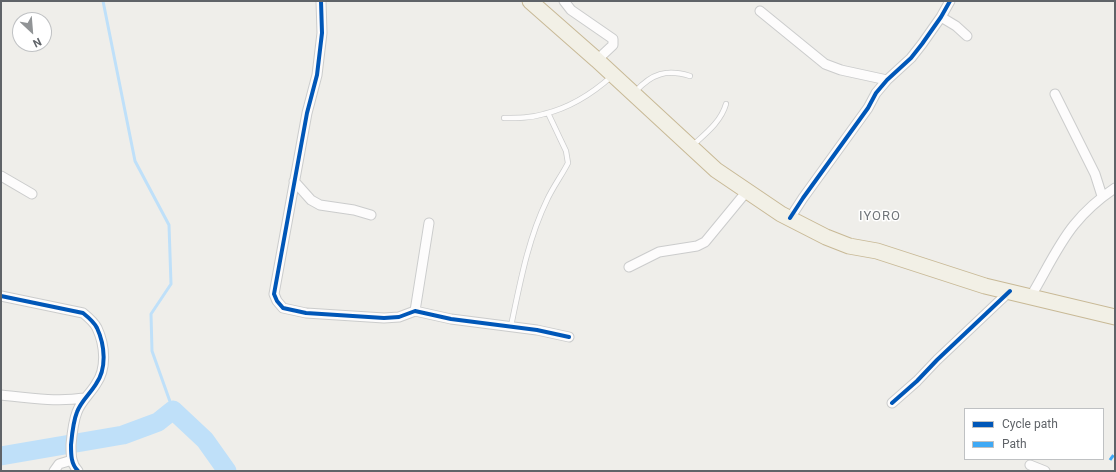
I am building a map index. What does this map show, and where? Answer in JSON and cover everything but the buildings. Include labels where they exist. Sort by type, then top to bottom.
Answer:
[{"type":"highway","points":[[530,1],[597,60],[716,170],[780,214],[826,237],[849,246],[877,251],[985,286],[1115,317]]},
{"type":"street","points":[[321,1],[322,33],[317,75],[307,113],[294,181],[274,294],[277,301],[283,308],[306,313],[384,318],[399,316],[414,310],[451,318],[537,330],[570,338]]},
{"type":"street","points":[[564,1],[572,10],[613,39],[613,45],[597,60]]},
{"type":"street","points":[[790,218],[864,114],[876,93],[887,80],[911,58],[941,17],[950,1]]},
{"type":"street","points":[[760,11],[825,64],[842,70],[887,80]]},
{"type":"street","points":[[941,17],[956,26],[967,36]]},
{"type":"street","points":[[1055,94],[1095,174],[1102,196]]},
{"type":"street","points":[[1,176],[32,194]]},
{"type":"street","points":[[294,181],[311,200],[320,205],[354,210],[371,215]]},
{"type":"street","points":[[1031,296],[1074,225],[1102,196],[1115,188]]},
{"type":"street","points":[[628,267],[659,252],[696,246],[705,242],[747,191]]},
{"type":"street","points":[[414,310],[429,223]]},
{"type":"street","points":[[892,403],[1010,292]]},
{"type":"street","points":[[1,296],[83,313],[91,319],[97,328],[104,358],[102,372],[96,384],[84,398],[77,411],[73,424],[71,454],[74,467],[78,471]]},
{"type":"street","points":[[1,395],[50,400],[84,398]]},
{"type":"street","points":[[54,471],[59,464],[72,460]]},
{"type":"street","points":[[1030,465],[1045,471]]},
{"type":"lane","points":[[634,94],[647,81],[665,72],[679,72],[690,76]]},
{"type":"lane","points":[[504,118],[525,118],[563,108],[601,86],[613,75]]},
{"type":"lane","points":[[691,147],[717,122],[724,112],[726,104]]},
{"type":"lane","points":[[511,326],[519,287],[534,232],[548,199],[568,163],[566,151],[548,113]]},
{"type":"waterway","points":[[103,1],[135,161],[169,225],[171,284],[151,314],[152,351],[173,410]]},
{"type":"waterway","points":[[1,456],[123,435],[158,422],[173,410],[205,440],[227,471]]},
{"type":"marked path","points":[[1110,460],[1115,453]]},
{"type":"cycle path","points":[[321,1],[322,33],[317,75],[307,113],[274,294],[277,301],[283,308],[306,313],[384,318],[399,317],[415,311],[451,319],[537,330],[569,337]]},
{"type":"cycle path","points":[[790,218],[868,108],[876,93],[887,80],[911,58],[941,17],[950,1]]},
{"type":"cycle path","points":[[892,403],[917,381],[1010,291]]},
{"type":"cycle path","points":[[1,296],[83,313],[97,328],[102,342],[104,357],[100,378],[81,404],[75,420],[71,452],[73,462],[78,471]]},
{"type":"district","name":"IYORO","points":[[880,217]]}]
